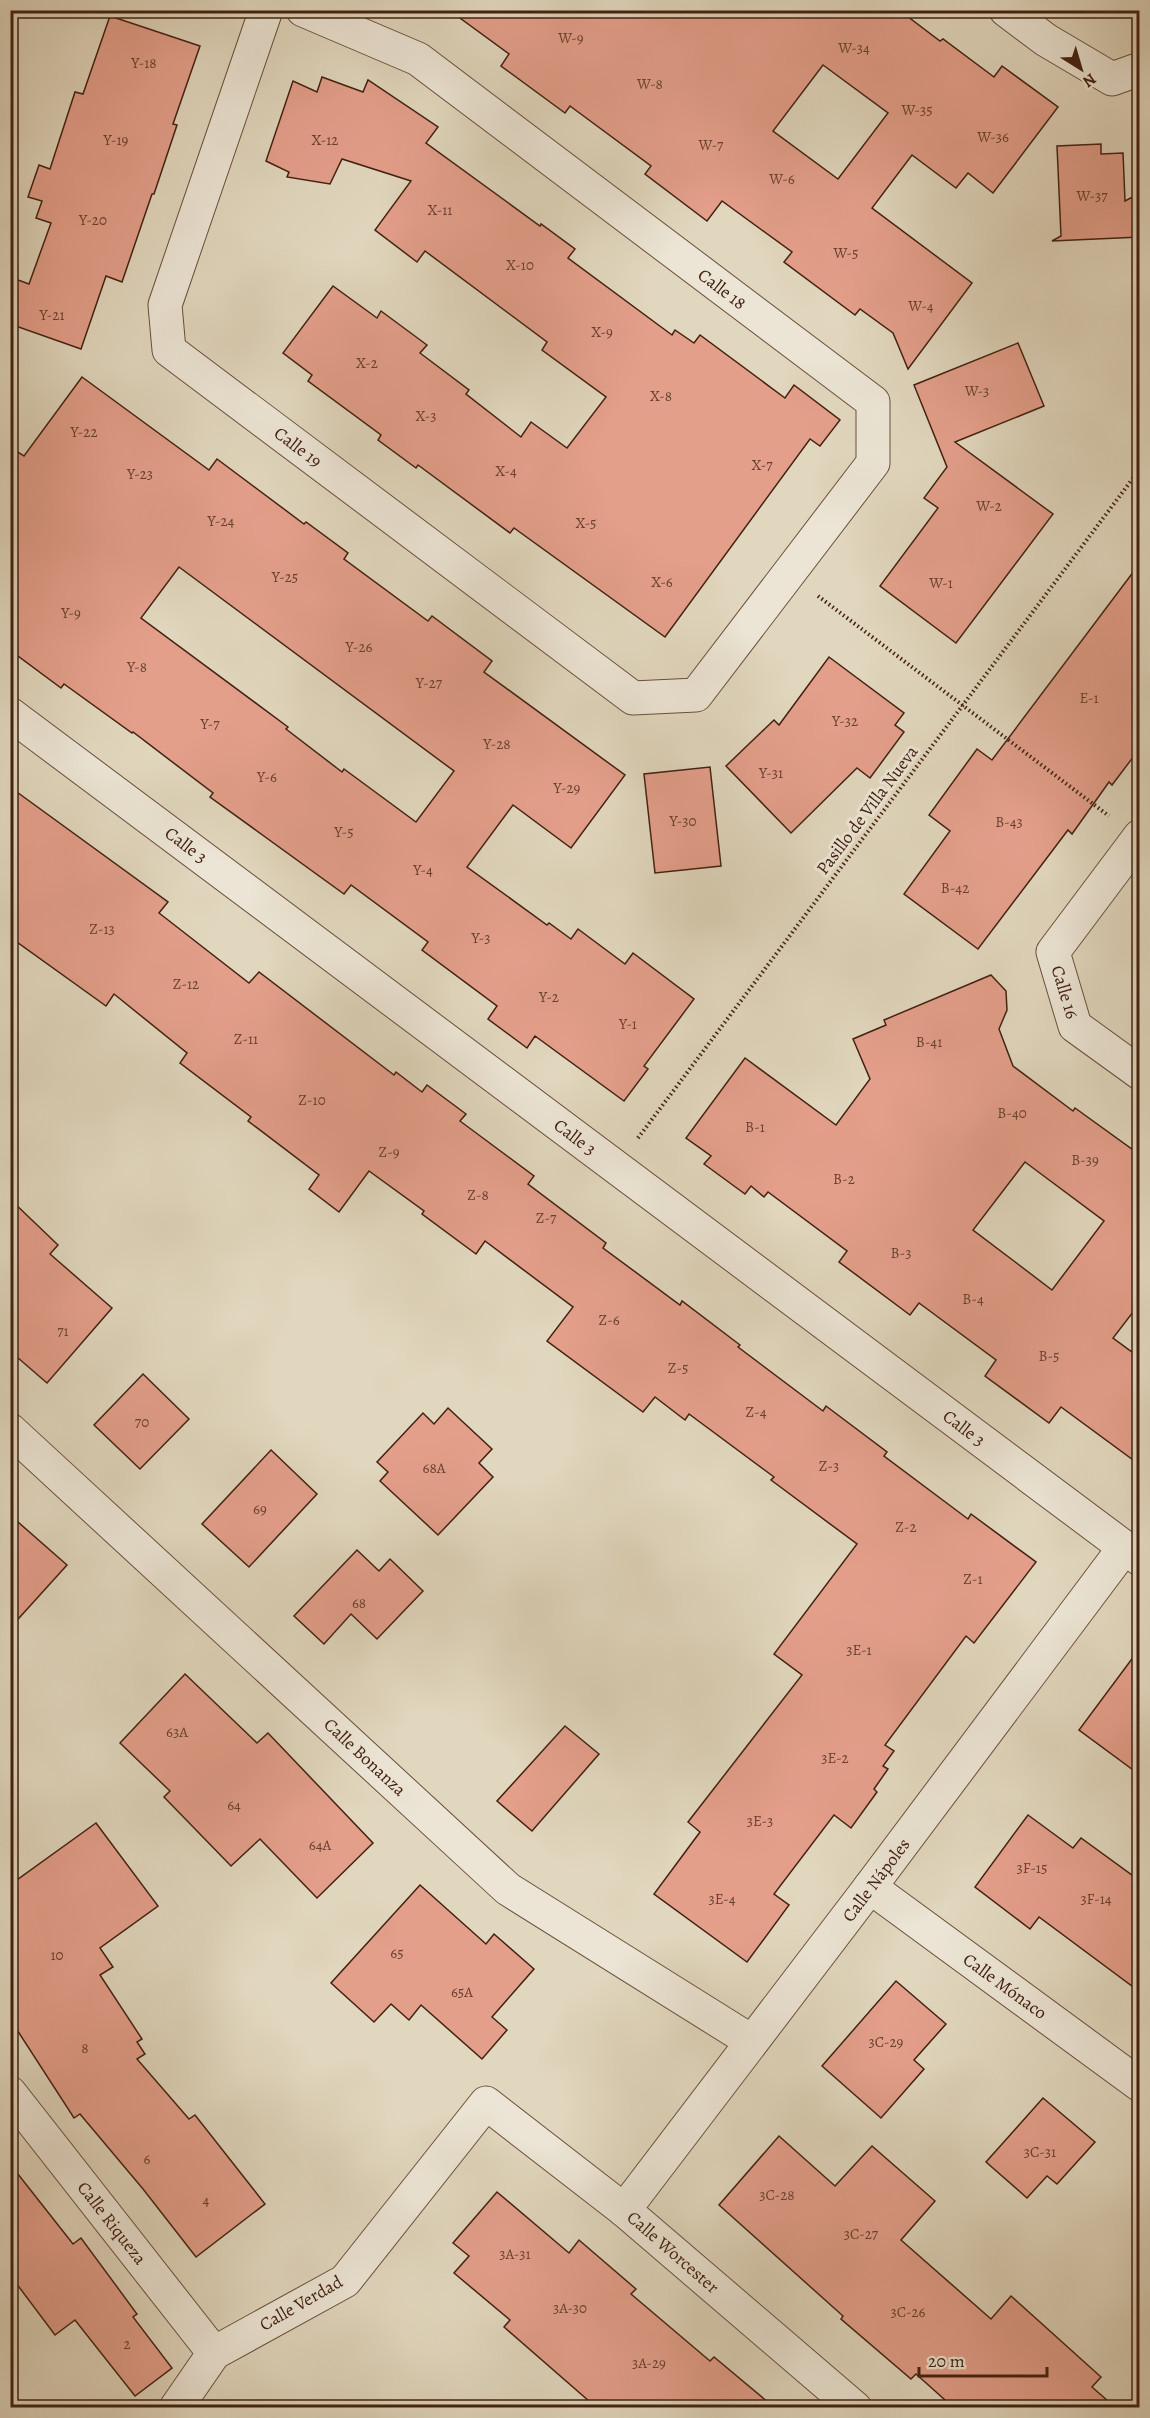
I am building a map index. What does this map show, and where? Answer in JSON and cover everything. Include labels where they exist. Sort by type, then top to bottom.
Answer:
[{"type":"street","name":"Calle 19","points":[[266,10],[165,304],[169,350],[633,698],[696,695],[717,667]]},
{"type":"street","name":"Calle 18","points":[[303,10],[418,59],[873,402],[873,463],[717,667]]},
{"type":"street","points":[[1006,10],[1046,40],[1112,79],[1140,69]]},
{"type":"street","name":"Calle 3","points":[[10,714],[1132,1554]]},
{"type":"street","name":"Calle 16","points":[[1139,837],[1053,952],[1075,1026],[1140,1073]]},
{"type":"street","name":"Calle Bonanza","points":[[10,1430],[508,1889],[751,2041]]},
{"type":"street","name":"Calle Nápoles","points":[[624,2210],[870,1887],[1132,1554]]},
{"type":"street","name":"Calle Mónaco","points":[[870,1887],[1140,2085]]},
{"type":"street","name":"Calle Worcester","points":[[486,2103],[624,2210],[850,2406]]},
{"type":"street","name":"Calle Verdad","points":[[176,2408],[214,2353],[345,2281],[486,2103]]},
{"type":"street","name":"Calle Riqueza","points":[[14,2104],[214,2353]]},
{"type":"path","name":"Pasillo de Villa Nueva","points":[[616,1167],[1140,469]]},
{"type":"path","points":[[789,573],[1139,837]]},
{"type":"building","points":[[449,10],[899,10],[994,77],[1002,66],[1058,107],[993,193],[968,173],[956,188],[912,155],[872,208],[972,283],[908,369],[893,333],[860,309],[855,315],[784,262],[792,252],[722,201],[707,221],[645,174],[651,166],[570,106],[565,113],[501,66],[509,54]],"holes":[[[823,65],[888,113],[838,179],[773,131]]]},
{"type":"building","points":[[110,16],[200,46],[173,124],[177,125],[122,282],[106,276],[81,349],[10,324],[10,277],[29,284],[51,223],[36,218],[42,201],[28,197],[39,165],[50,169],[75,92],[83,94]]},
{"type":"building","points":[[322,77],[363,92],[368,80],[438,127],[426,143],[575,249],[568,258],[672,335],[675,330],[694,343],[700,335],[785,398],[794,385],[840,420],[820,446],[810,439],[665,637],[514,528],[510,533],[418,465],[416,468],[378,440],[381,435],[308,381],[312,375],[283,353],[333,286],[377,318],[381,311],[427,345],[420,353],[469,390],[466,394],[521,437],[531,422],[567,448],[606,397],[542,350],[547,342],[425,251],[417,262],[375,230],[411,181],[342,159],[330,184],[287,177],[289,172],[266,161],[293,81],[317,92]]},
{"type":"building","points":[[1101,144],[1101,154],[1123,153],[1125,201],[1140,193],[1140,237],[1052,241],[1061,236],[1057,146]]},
{"type":"building","points":[[1018,343],[1044,406],[955,442],[1053,514],[956,643],[880,586],[938,508],[924,498],[947,467],[914,385]]},
{"type":"building","points":[[82,377],[209,470],[217,459],[304,524],[306,522],[348,553],[344,559],[428,621],[432,616],[492,661],[484,672],[625,775],[571,848],[513,805],[467,867],[547,925],[549,923],[571,939],[578,929],[625,964],[633,953],[694,999],[644,1066],[648,1069],[624,1101],[535,1036],[527,1048],[488,1019],[497,1006],[422,950],[428,942],[351,885],[344,894],[210,797],[213,793],[133,732],[64,684],[61,688],[10,650],[10,447],[24,456]],"holes":[[[179,567],[454,771],[416,822],[344,769],[342,772],[286,729],[288,727],[141,618]]]},
{"type":"building","points":[[1140,563],[1140,748],[1112,785],[1109,782],[1072,834],[1068,830],[978,949],[904,894],[950,831],[929,815],[977,749],[992,760]]},
{"type":"building","points":[[829,657],[904,713],[895,725],[904,732],[870,778],[857,768],[791,833],[726,766],[774,720],[779,725]]},
{"type":"building","points":[[710,767],[721,866],[655,873],[644,774]]},
{"type":"building","points":[[10,787],[168,902],[159,913],[249,983],[259,972],[394,1075],[396,1072],[422,1092],[427,1085],[466,1114],[460,1121],[534,1176],[528,1184],[606,1243],[603,1248],[680,1305],[682,1301],[740,1345],[738,1347],[823,1411],[826,1406],[887,1452],[884,1456],[968,1519],[971,1514],[1036,1562],[974,1643],[966,1636],[885,1745],[894,1751],[883,1766],[888,1769],[874,1789],[877,1792],[851,1828],[834,1815],[774,1894],[789,1905],[747,1962],[654,1894],[700,1832],[688,1822],[802,1675],[774,1654],[857,1544],[771,1480],[774,1477],[689,1414],[685,1420],[655,1397],[643,1412],[547,1341],[573,1307],[485,1241],[476,1254],[422,1214],[424,1211],[369,1171],[339,1212],[309,1189],[319,1175],[248,1121],[251,1117],[180,1063],[187,1053],[114,994],[106,1006],[10,937]]},
{"type":"building","points":[[991,975],[1006,991],[1007,1010],[999,1029],[1013,1066],[1073,1111],[1075,1108],[1140,1155],[1140,1303],[1113,1338],[1140,1358],[1140,1465],[1061,1407],[1049,1423],[985,1376],[996,1360],[919,1303],[910,1315],[839,1262],[847,1251],[768,1192],[764,1197],[751,1186],[745,1194],[704,1164],[711,1156],[686,1138],[745,1058],[836,1125],[870,1079],[853,1039],[886,1025],[884,1020]],"holes":[[[1025,1162],[1104,1221],[1052,1290],[973,1230]]]},
{"type":"building","points":[[10,1199],[58,1245],[50,1254],[112,1308],[47,1383],[10,1351]]},
{"type":"building","points":[[143,1374],[189,1419],[140,1469],[94,1425]]},
{"type":"building","points":[[448,1408],[492,1449],[479,1463],[493,1477],[438,1535],[380,1481],[388,1472],[377,1462],[423,1413],[434,1424]]},
{"type":"building","points":[[271,1450],[317,1494],[249,1567],[202,1524]]},
{"type":"building","points":[[10,1515],[67,1565],[10,1628]]},
{"type":"building","points":[[357,1550],[379,1571],[390,1559],[423,1591],[377,1639],[351,1614],[324,1644],[294,1616]]},
{"type":"building","points":[[1140,1648],[1140,1775],[1079,1730]]},
{"type":"building","points":[[185,1674],[257,1743],[268,1733],[373,1843],[317,1898],[260,1839],[231,1866],[164,1797],[170,1791],[120,1743]]},
{"type":"building","points":[[565,1726],[599,1754],[532,1831],[497,1801]]},
{"type":"building","points":[[1028,1815],[1073,1848],[1081,1838],[1140,1881],[1140,1992],[1039,1917],[1030,1929],[975,1887]]},
{"type":"building","points":[[96,1823],[158,1906],[100,1948],[113,1967],[100,1975],[142,2039],[137,2042],[145,2054],[137,2059],[189,2119],[195,2115],[265,2204],[196,2257],[80,2114],[74,2118],[10,2019],[10,1885]]},
{"type":"building","points":[[420,1885],[486,1944],[494,1934],[534,1969],[492,2017],[507,2030],[482,2059],[421,2005],[409,2020],[391,2004],[374,2022],[331,1983]]},
{"type":"building","points":[[896,1981],[946,2024],[914,2060],[924,2069],[881,2118],[822,2066]]},
{"type":"building","points":[[1043,2098],[1095,2142],[1057,2184],[1047,2176],[1027,2198],[986,2162]]},
{"type":"building","points":[[779,2136],[835,2186],[872,2146],[935,2201],[901,2240],[991,2319],[1011,2296],[1101,2377],[1092,2387],[1116,2408],[954,2408],[916,2374],[911,2379],[841,2319],[843,2316],[719,2205]]},
{"type":"building","points":[[10,2164],[73,2244],[81,2238],[137,2314],[133,2317],[172,2368],[135,2396],[75,2320],[55,2335],[10,2275]]},
{"type":"building","points":[[497,2192],[569,2253],[579,2240],[636,2289],[631,2294],[710,2361],[714,2357],[775,2408],[597,2408],[504,2327],[510,2320],[454,2273],[469,2256],[453,2243]]}]
